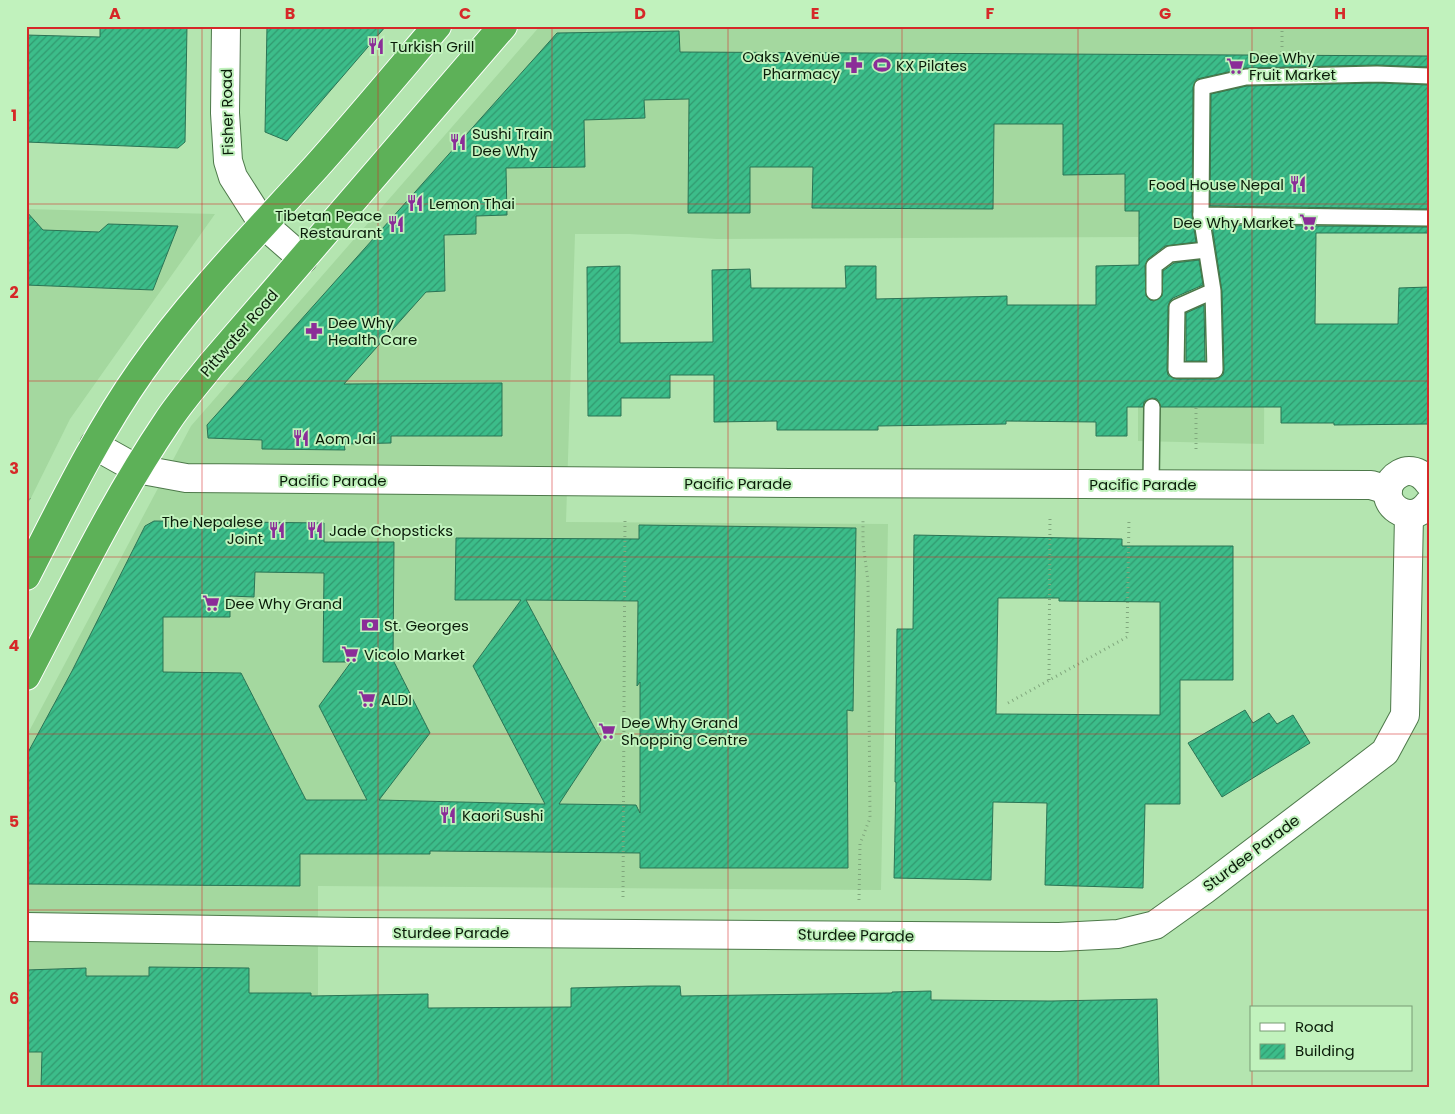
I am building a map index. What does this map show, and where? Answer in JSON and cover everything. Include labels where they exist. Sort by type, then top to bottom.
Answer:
[{"type":"highway","points":[[26,576],[94,445],[141,370],[188,310],[316,167],[437,26]]},
{"type":"highway","name":"Pittwater Road","points":[[26,676],[106,521],[137,469],[182,401],[352,200],[503,26]]},
{"type":"street","name":"Fisher Road","points":[[226,26],[225,112],[228,160],[233,177],[263,224],[303,260]]},
{"type":"street","name":"Pacific Parade","points":[[94,445],[137,469],[186,478],[730,483],[1371,485],[1388,490]]},
{"type":"street","points":[[1419,509],[1402,513],[1391,504],[1388,490],[1394,477],[1408,471],[1421,474],[1429,482]]},
{"type":"street","name":"Sturdee Parade","points":[[26,927],[354,932],[1059,937],[1118,934],[1155,925],[1385,752],[1405,715],[1419,509]]},
{"type":"lane","points":[[1212,291],[1177,307],[1176,370],[1216,370],[1212,291],[1201,215],[1202,87],[1246,77],[1377,74],[1429,76]]},
{"type":"lane","points":[[1201,215],[1429,218]]},
{"type":"lane","points":[[1154,292],[1154,266],[1170,254],[1206,250]]},
{"type":"lane","points":[[1151,484],[1152,407]]},
{"type":"path","points":[[1282,26],[1282,55]]},
{"type":"path","points":[[1196,407],[1196,449]]},
{"type":"path","points":[[26,495],[32,502]]},
{"type":"path","points":[[623,897],[625,518]]},
{"type":"path","points":[[1048,680],[1050,518]]},
{"type":"path","points":[[1008,703],[1127,637],[1129,518]]},
{"type":"path","points":[[860,900],[860,844],[870,818],[868,581],[863,543],[863,519]]},
{"type":"shaded area","points":[[540,26],[1429,26],[1429,233],[1265,233],[1264,444],[1138,441],[1138,237],[717,239],[629,234],[575,234],[566,522],[888,524],[881,890],[318,886],[318,1088],[26,1088],[26,737],[191,426]]},
{"type":"shaded area","points":[[26,209],[215,214],[70,419],[26,508]]},
{"type":"building","points":[[100,26],[187,26],[185,142],[178,148],[26,142],[26,35],[100,37]]},
{"type":"building","points":[[267,26],[386,26],[287,141],[265,132]]},
{"type":"building","points":[[679,31],[680,52],[1429,56],[1429,67],[1377,65],[1246,68],[1197,79],[1193,87],[1192,215],[1196,242],[1165,246],[1148,259],[1145,266],[1146,296],[1154,301],[1162,296],[1163,271],[1174,263],[1199,260],[1203,285],[1173,298],[1168,306],[1167,370],[1168,375],[1176,379],[1215,379],[1223,375],[1224,370],[1222,291],[1212,225],[1429,227],[1429,233],[1316,233],[1315,324],[1398,324],[1399,288],[1429,287],[1429,424],[1334,425],[1334,423],[1281,423],[1281,407],[1161,407],[1157,399],[1152,398],[1144,402],[1143,407],[1127,407],[1127,436],[1096,436],[1096,422],[1006,421],[1006,424],[878,426],[878,430],[777,430],[777,421],[714,422],[714,375],[670,375],[670,398],[621,398],[621,416],[588,416],[587,267],[620,266],[620,343],[713,342],[712,270],[750,269],[751,288],[846,288],[845,266],[876,266],[876,299],[1007,296],[1007,305],[1096,305],[1096,266],[1139,265],[1139,211],[1125,211],[1125,174],[1063,175],[1063,124],[994,124],[993,209],[812,208],[813,167],[750,167],[750,213],[688,213],[689,99],[644,100],[645,118],[584,120],[585,167],[506,168],[507,215],[476,216],[476,234],[444,235],[445,291],[426,292],[344,384],[502,383],[502,436],[391,436],[391,443],[344,444],[345,450],[262,449],[262,440],[208,438],[207,425],[557,33]]},
{"type":"building","points":[[1377,83],[1429,85],[1429,209],[1210,206],[1211,94],[1247,86]]},
{"type":"building","points":[[26,211],[43,230],[99,232],[108,224],[178,226],[153,290],[26,285]]},
{"type":"building","points":[[1204,305],[1205,361],[1186,361],[1186,313]]},
{"type":"building","points":[[154,521],[324,523],[324,542],[394,542],[393,660],[430,733],[379,800],[541,804],[545,804],[473,666],[521,600],[455,600],[456,538],[639,539],[639,525],[856,528],[853,711],[847,710],[848,868],[640,868],[640,853],[430,851],[430,854],[300,854],[300,886],[26,884],[26,756],[72,671],[145,526]],"holes":[[[255,572],[324,573],[323,662],[351,662],[319,706],[367,800],[306,800],[241,673],[163,672],[163,617],[230,617],[230,596],[254,597]],[[526,600],[638,601],[637,686],[640,682],[640,813],[636,805],[559,804],[601,740]]]},
{"type":"building","points":[[914,535],[1122,539],[1122,546],[1233,546],[1233,680],[1180,680],[1180,804],[1145,804],[1143,888],[1045,885],[1047,803],[993,802],[991,880],[894,878],[897,629],[913,629]],"holes":[[[998,598],[1059,598],[1059,601],[1160,602],[1160,715],[996,714]]]},
{"type":"building","points":[[1245,710],[1253,723],[1269,713],[1277,724],[1293,715],[1310,743],[1222,797],[1188,743]]},
{"type":"building","points":[[149,967],[249,968],[249,993],[311,993],[311,996],[428,994],[428,1008],[571,1007],[571,988],[650,986],[680,986],[681,996],[931,991],[931,1000],[1051,1001],[1157,999],[1159,1088],[41,1088],[42,1052],[26,1052],[26,970],[86,968],[86,976],[149,976]]},
{"type":"place","name":"Turkish Grill","points":[[376,46]]},
{"type":"place","name":"Oaks Avenue Pharmacy","points":[[854,65]]},
{"type":"place","name":"KX Pilates","points":[[882,65]]},
{"type":"place","name":"Dee Why Fruit Market","points":[[1235,66]]},
{"type":"place","name":"Sushi Train Dee Why","points":[[458,142]]},
{"type":"place","name":"Food House Nepal","points":[[1298,184]]},
{"type":"place","name":"Lemon Thai","points":[[415,203]]},
{"type":"place","name":"Dee Why Market","points":[[1308,222]]},
{"type":"place","name":"Tibetan Peace Restaurant","points":[[396,224]]},
{"type":"place","name":"Dee Why Health Care","points":[[314,331]]},
{"type":"place","name":"Aom Jai","points":[[301,438]]},
{"type":"place","name":"The Nepalese Joint","points":[[277,530]]},
{"type":"place","name":"Jade Chopsticks","points":[[315,530]]},
{"type":"place","name":"Dee Why Grand","points":[[211,603]]},
{"type":"place","name":"St. Georges","points":[[370,625]]},
{"type":"place","name":"Vicolo Market","points":[[350,654]]},
{"type":"place","name":"ALDI","points":[[367,699]]},
{"type":"place","name":"Dee Why Grand Shopping Centre","points":[[607,731]]},
{"type":"place","name":"Kaori Sushi","points":[[448,815]]}]
